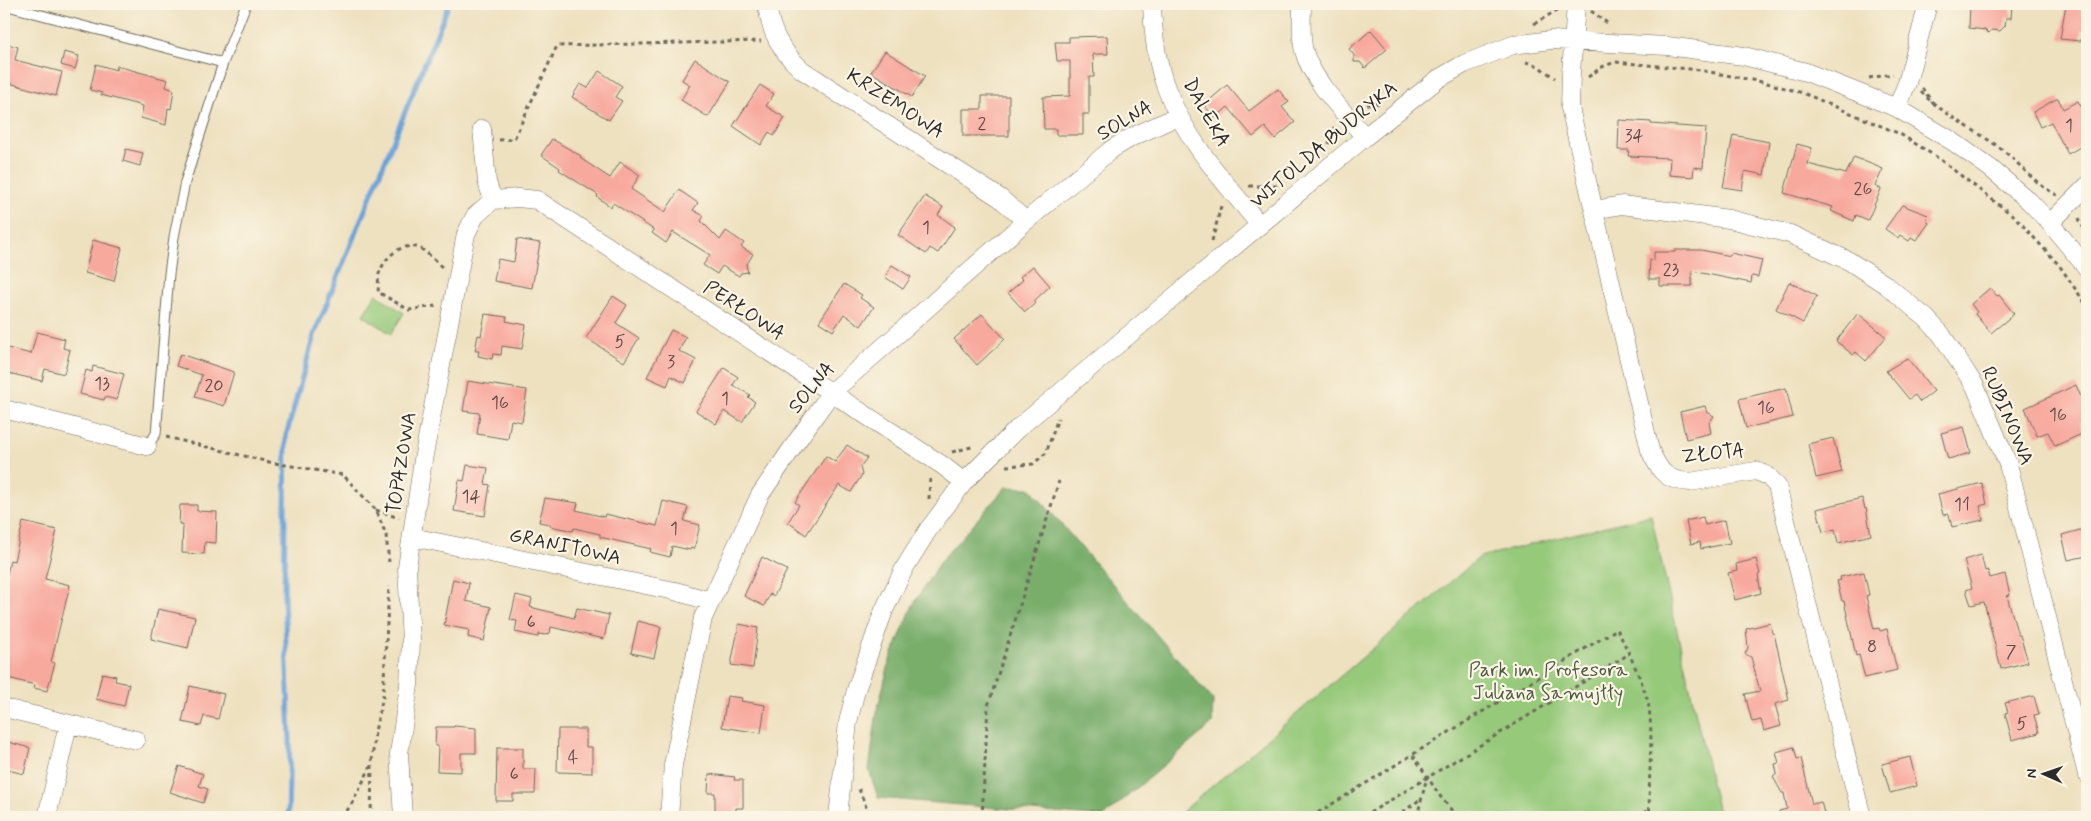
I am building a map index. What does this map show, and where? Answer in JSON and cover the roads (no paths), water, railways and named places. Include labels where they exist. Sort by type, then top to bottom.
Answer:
[{"type":"street","name":"KRZEMOWA","points":[[767,4],[769,23],[776,40],[784,52],[802,70],[1000,198],[1026,221]]},
{"type":"street","name":"DALEKA","points":[[1152,4],[1154,39],[1160,66],[1166,89],[1178,116],[1203,156],[1260,226]]},
{"type":"street","points":[[1302,4],[1304,51],[1315,75],[1365,137]]},
{"type":"street","name":"ZŁOTA","points":[[1576,4],[1570,108],[1650,450],[1660,470],[1666,476],[1673,479],[1690,482],[1756,471],[1768,476],[1777,486],[1862,817]]},
{"type":"street","points":[[1897,108],[1909,75],[1928,4]]},
{"type":"street","name":"WITOLDA BUDRYKA","points":[[838,817],[848,722],[856,690],[881,618],[905,567],[928,530],[964,482],[1017,429],[1365,137],[1438,79],[1464,64],[1513,44],[1573,40],[1667,46],[1744,56],[1806,72],[1897,108],[1952,141],[1990,168],[2029,201],[2087,268]]},
{"type":"street","name":"SOLNA","points":[[669,817],[673,765],[703,618],[760,495],[831,393],[1026,221],[1112,149],[1132,137],[1178,116]]},
{"type":"street","points":[[483,135],[486,182],[493,200]]},
{"type":"street","points":[[2050,223],[2087,186]]},
{"type":"street","name":"PERŁOWA","points":[[493,200],[518,198],[537,200],[942,465],[964,482]]},
{"type":"street","name":"TOPAZOWA","points":[[403,817],[399,754],[411,663],[407,568],[412,530],[466,234],[475,216],[493,200]]},
{"type":"street","name":"RUBINOWA","points":[[1595,210],[1622,205],[1729,219],[1790,234],[1849,261],[1886,285],[1926,318],[1941,334],[1975,386],[2008,464],[2087,774]]},
{"type":"street","points":[[4,409],[152,440]]},
{"type":"street","name":"GRANITOWA","points":[[412,530],[710,601]]},
{"type":"street","points":[[4,708],[136,740]]},
{"type":"street","points":[[47,817],[68,724]]},
{"type":"lane","points":[[152,440],[174,237],[185,182],[223,63],[246,4]]},
{"type":"lane","points":[[4,5],[223,63]]},
{"type":"waterway","points":[[288,817],[290,740],[284,595],[286,436],[314,335],[449,4]]},
{"type":"park label","name":"Park im. Profesora Juliana Samujłły","points":[[1548,682]]}]
